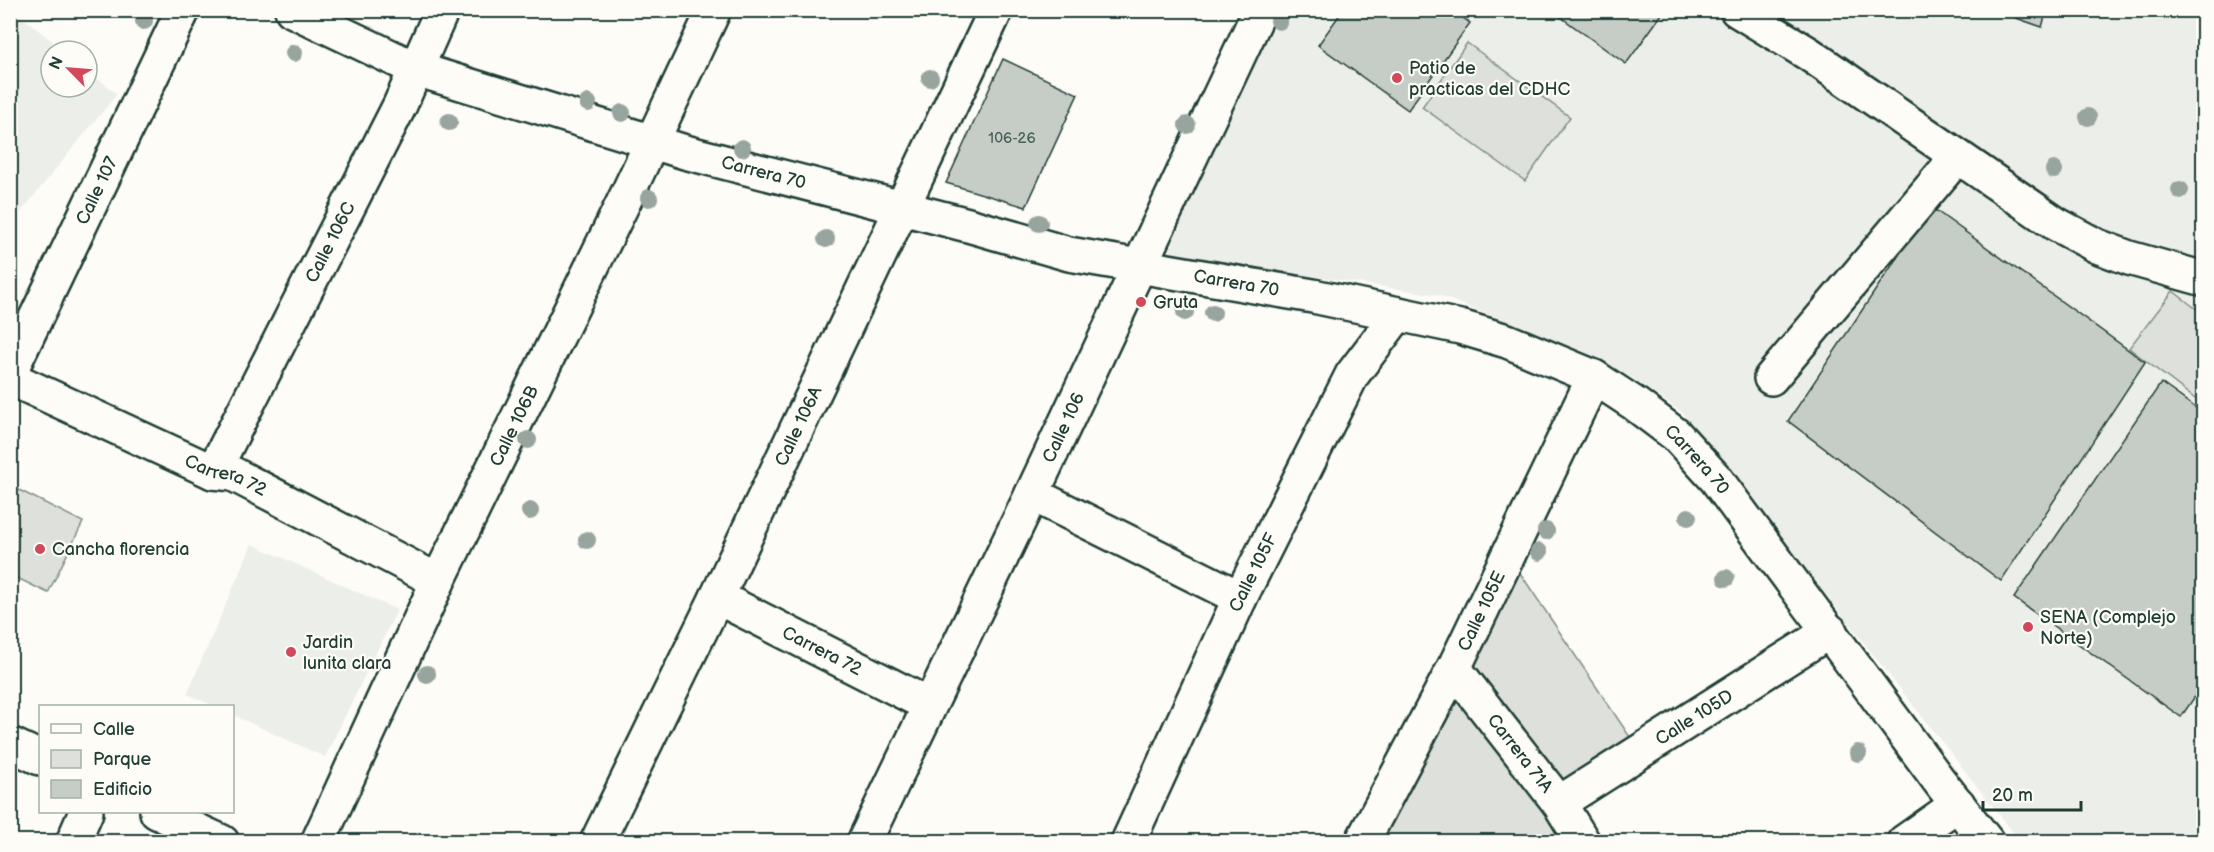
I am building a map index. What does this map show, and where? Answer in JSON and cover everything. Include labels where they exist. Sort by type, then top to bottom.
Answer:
[{"type":"street","name":"Calle 107","points":[[10,372],[183,10]]},
{"type":"street","name":"Carrera 70","points":[[292,10],[416,69],[652,143],[968,225],[1069,254],[1301,294],[1460,327],[1507,341],[1594,377],[1676,435],[1716,479],[1987,842]]},
{"type":"street","name":"Calle 106C","points":[[213,472],[394,115],[442,10]]},
{"type":"street","name":"Calle 106B","points":[[318,842],[438,580],[652,143],[714,10]]},
{"type":"street","name":"Calle 106A","points":[[597,842],[717,597],[996,10]]},
{"type":"street","name":"Calle 106","points":[[864,842],[1032,494],[1260,10]]},
{"type":"street","points":[[1737,10],[1809,54],[2056,225],[2097,246],[2139,261],[2204,279]]},
{"type":"street","points":[[1771,378],[1957,157]]},
{"type":"street","name":"Calle 105F","points":[[1128,842],[1240,598],[1352,375],[1398,314]]},
{"type":"street","name":"Calle 105E","points":[[1362,842],[1454,668],[1594,377]]},
{"type":"street","name":"Carrera 72","points":[[10,378],[213,472],[233,474],[438,580]]},
{"type":"street","points":[[1032,494],[1240,598]]},
{"type":"street","name":"Carrera 72","points":[[717,597],[929,705]]},
{"type":"street","name":"Calle 105D","points":[[1559,803],[1830,631]]},
{"type":"street","name":"Carrera 71A","points":[[1454,668],[1559,803],[1583,842]]},
{"type":"street","points":[[10,744],[39,758]]},
{"type":"street","points":[[1904,842],[1958,804]]},
{"type":"street","points":[[73,842],[86,813]]},
{"type":"street","points":[[159,813],[222,842]]},
{"type":"path","points":[[2200,10],[2204,13]]},
{"type":"shaded area","points":[[10,11],[15,11],[49,39],[39,39],[39,99],[99,99],[99,80],[117,94],[11,224]]},
{"type":"shaded area","name":"SENA (Complejo Norte)","points":[[1276,11],[2203,11],[2203,841],[2020,841],[1683,413],[1632,378],[1567,346],[1438,295],[1164,254],[1215,129]]},
{"type":"shaded area","name":"Jardin lunita clara","points":[[252,544],[397,610],[325,757],[234,715],[234,705],[212,705],[187,694]]},
{"type":"green space","points":[[1467,43],[1570,117],[1525,181],[1422,107]]},
{"type":"green space","points":[[2173,291],[2203,314],[2203,405],[2129,348]]},
{"type":"green space","name":"Cancha florencia","points":[[11,486],[83,522],[48,593],[11,575]]},
{"type":"green space","points":[[1518,570],[1630,737],[1538,796],[1584,841],[1378,842]]},
{"type":"building","name":"Patio de practicas del CDHC","points":[[1343,10],[1452,10],[1470,23],[1408,110],[1318,45]]},
{"type":"building","points":[[1551,10],[1658,10],[1662,14],[1626,64]]},
{"type":"building","points":[[1993,10],[2047,10],[2042,27]]},
{"type":"building","points":[[1003,59],[1078,94],[1026,207],[946,183]]},
{"type":"building","points":[[1931,207],[2145,362],[2001,581],[1788,421]]},
{"type":"building","points":[[2161,383],[2204,414],[2204,683],[2181,717],[2014,598]]},
{"type":"building","points":[[115,836],[128,842],[113,842]]},
{"type":"place","name":"Patio de practicas del CDHC","points":[[1397,78]]},
{"type":"place","name":"Gruta","points":[[1141,302]]},
{"type":"place","name":"Cancha florencia","points":[[40,549]]},
{"type":"place","name":"SENA (Complejo Norte)","points":[[2028,627]]},
{"type":"place","name":"Jardin lunita clara","points":[[291,652]]}]
